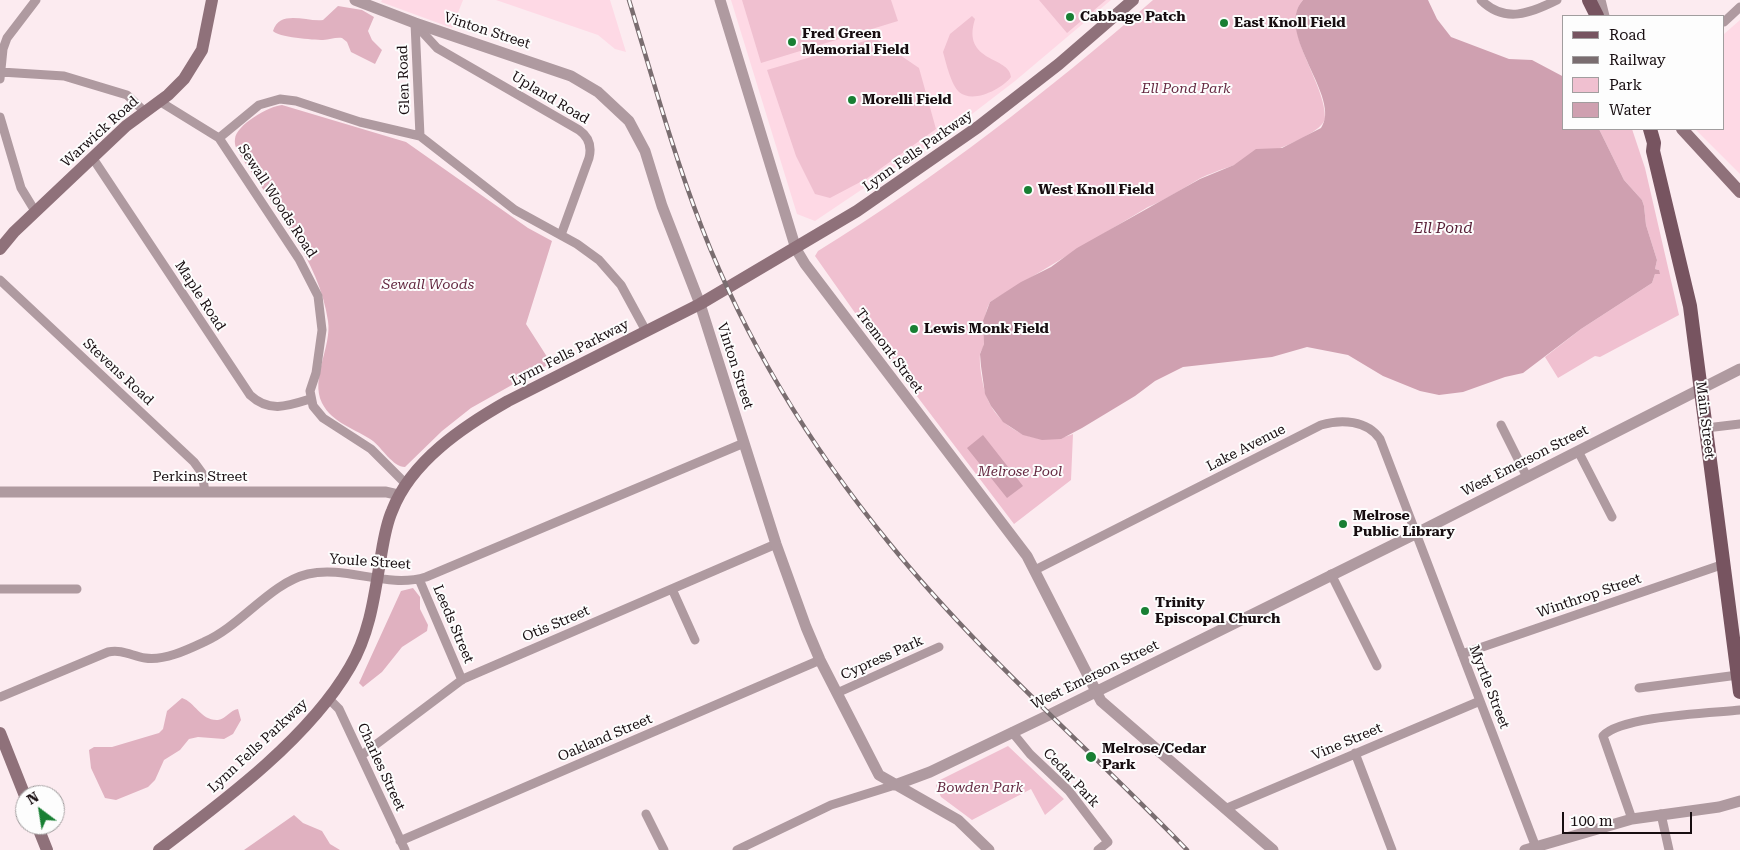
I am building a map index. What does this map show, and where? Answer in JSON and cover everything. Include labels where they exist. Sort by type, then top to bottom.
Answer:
[{"type":"main road","name":"Warwick Road","points":[[0,249],[92,157],[144,111],[180,83],[199,56],[206,37],[212,0]]},
{"type":"main road","name":"Lynn Fells Parkway","points":[[159,850],[269,760],[328,698],[349,668],[363,639],[371,612],[387,524],[402,490],[442,447],[490,411],[700,304],[796,249],[883,195],[978,127],[1064,60],[1133,0]]},
{"type":"main road","points":[[1589,0],[1596,15]]},
{"type":"main road","name":"Main Street","points":[[1641,130],[1653,151]]},
{"type":"main road","name":"Main Street","points":[[1650,130],[1654,143],[1653,151],[1690,306],[1740,692]]},
{"type":"main road","points":[[1683,130],[1740,192]]},
{"type":"main road","points":[[0,733],[21,785]]},
{"type":"main road","points":[[41,835],[47,850]]},
{"type":"street","points":[[36,0],[7,38],[3,49],[1,75],[64,76],[128,95],[144,111]]},
{"type":"street","name":"Vinton Street","points":[[355,0],[415,23],[570,76],[598,92],[618,108],[633,127],[645,151],[662,206],[700,304],[776,544],[820,660],[876,771],[882,778],[958,820],[989,850]]},
{"type":"street","name":"Tremont Street","points":[[720,0],[796,249],[874,358],[1013,538],[1035,570],[1095,691],[1104,704],[1273,850]]},
{"type":"street","points":[[1481,0],[1498,11],[1514,15],[1531,12],[1557,0]]},
{"type":"street","points":[[1600,0],[1604,15]]},
{"type":"street","points":[[1725,21],[1740,7]]},
{"type":"street","name":"Glen Road","points":[[415,23],[420,136]]},
{"type":"street","name":"Upland Road","points":[[415,23],[437,48],[579,130],[586,137],[590,146],[590,158],[561,235]]},
{"type":"street","name":"Sewall Woods Road","points":[[310,399],[322,330],[318,296],[299,259],[219,138],[259,105],[280,99],[296,101],[360,122],[420,136],[515,210],[585,249],[613,274],[630,299],[646,331]]},
{"type":"street","points":[[159,101],[219,138]]},
{"type":"street","points":[[0,117],[22,191],[36,212]]},
{"type":"street","name":"Maple Road","points":[[92,157],[250,395],[264,405],[275,407],[286,407],[310,399]]},
{"type":"street","name":"Stevens Road","points":[[0,280],[196,464],[203,476],[205,492]]},
{"type":"street","name":"West Emerson Street","points":[[736,850],[831,804],[895,785],[1015,736],[1095,691],[1415,534],[1740,369]]},
{"type":"street","points":[[310,399],[315,410],[323,418],[371,449],[402,490]]},
{"type":"street","name":"Lake Avenue","points":[[1035,570],[1316,427],[1337,422],[1358,424],[1378,436],[1415,534]]},
{"type":"street","points":[[1706,428],[1740,424]]},
{"type":"street","points":[[1501,425],[1527,477]]},
{"type":"street","name":"Youle Street","points":[[0,697],[108,652],[124,651],[143,657],[156,658],[203,643],[226,629],[285,585],[304,575],[335,573],[377,578],[419,579],[744,442]]},
{"type":"street","points":[[1578,451],[1612,517]]},
{"type":"street","name":"Perkins Street","points":[[0,492],[386,492],[402,490]]},
{"type":"street","name":"Myrtle Street","points":[[1415,534],[1480,701],[1533,849]]},
{"type":"street","name":"Otis Street","points":[[362,755],[462,680],[776,544]]},
{"type":"street","name":"Winthrop Street","points":[[1462,654],[1724,564]]},
{"type":"street","points":[[1331,574],[1377,666]]},
{"type":"street","name":"Leeds Street","points":[[419,579],[462,680]]},
{"type":"street","points":[[0,589],[76,589]]},
{"type":"street","points":[[672,589],[695,640]]},
{"type":"street","name":"Cypress Park","points":[[837,693],[939,647]]},
{"type":"street","name":"Oakland Street","points":[[400,841],[820,660]]},
{"type":"street","points":[[1638,688],[1738,675]]},
{"type":"street","name":"Charles Street","points":[[328,698],[340,709],[405,850]]},
{"type":"street","name":"Vine Street","points":[[1225,808],[1480,701]]},
{"type":"street","points":[[1632,819],[1603,736],[1608,730],[1623,725],[1678,716],[1740,710]]},
{"type":"street","name":"Cedar Park","points":[[1015,736],[1069,791],[1108,842],[1098,850]]},
{"type":"street","points":[[1355,753],[1392,850]]},
{"type":"street","points":[[1533,849],[1632,819],[1714,808],[1740,801]]},
{"type":"street","points":[[646,814],[664,850]]},
{"type":"street","points":[[1661,814],[1669,850]]},
{"type":"shaded area","points":[[382,0],[463,0],[452,28],[381,2]]},
{"type":"shaded area","points":[[496,0],[610,0],[626,52],[615,49],[598,35]]},
{"type":"shaded area","points":[[731,0],[1111,0],[1015,81],[959,124],[815,221],[797,214]]},
{"type":"shaded area","points":[[1740,20],[1740,174],[1696,130],[1725,130],[1725,33]]},
{"type":"green space","name":"Fred Green Memorial Field","points":[[742,0],[891,0],[898,21],[761,63]]},
{"type":"green space","name":"Cabbage Patch","points":[[1039,0],[1106,0],[1067,33]]},
{"type":"green space","name":"Ell Pond Park","points":[[1153,0],[1303,0],[1297,12],[1296,25],[1305,57],[1324,105],[1325,119],[1319,128],[1288,145],[1199,179],[1148,207],[990,302],[985,317],[984,345],[980,358],[984,388],[990,405],[1008,426],[1032,437],[1046,439],[1073,434],[1071,480],[1014,524],[872,337],[815,256],[818,251],[906,193],[991,132],[1073,68]]},
{"type":"green space","points":[[338,6],[362,10],[374,17],[368,31],[372,40],[382,50],[375,64],[351,52],[347,42],[342,38],[304,39],[281,35],[273,31],[276,24],[287,18],[323,20]]},
{"type":"green space","points":[[972,16],[975,19],[972,33],[975,44],[987,57],[1009,70],[1011,77],[1001,86],[979,96],[965,95],[959,92],[949,73],[943,52],[950,34]]},
{"type":"green space","name":"Morelli Field","points":[[875,38],[919,68],[936,129],[866,179],[830,198],[815,194],[796,156],[767,70]]},
{"type":"green space","name":"Sewall Woods","points":[[282,105],[406,142],[528,228],[552,241],[526,324],[551,363],[471,408],[442,431],[405,467],[392,461],[373,441],[338,421],[326,410],[322,403],[318,383],[328,331],[328,321],[323,299],[305,255],[240,155],[235,143],[237,134],[247,122],[269,109]]},
{"type":"green space","points":[[1599,130],[1632,130],[1645,168],[1679,315],[1600,357],[1595,356],[1558,378],[1545,357],[1581,329],[1652,283],[1655,274],[1659,270],[1655,269],[1657,260],[1646,225],[1642,200],[1624,180]]},
{"type":"green space","points":[[413,588],[420,597],[420,609],[428,625],[427,631],[402,647],[382,672],[363,687],[359,683],[401,591]]},
{"type":"green space","points":[[182,698],[212,720],[221,719],[238,709],[241,720],[233,734],[224,739],[198,737],[189,739],[180,750],[164,760],[155,780],[148,787],[116,800],[105,798],[91,768],[89,750],[94,747],[112,747],[159,733],[163,729],[167,711]]},
{"type":"green space","name":"Bowden Park","points":[[1008,746],[1064,799],[1045,815],[1031,789],[972,820],[941,797],[936,786],[938,781]]},
{"type":"green space","points":[[294,815],[303,823],[322,831],[330,844],[340,850],[244,850]]},
{"type":"water","name":"Ell Pond","points":[[1303,0],[1428,0],[1437,19],[1451,37],[1509,59],[1532,60],[1562,76],[1562,130],[1599,130],[1624,180],[1642,200],[1646,225],[1657,260],[1655,269],[1659,270],[1660,274],[1655,274],[1652,283],[1581,329],[1523,373],[1505,377],[1463,392],[1439,395],[1420,391],[1383,376],[1348,355],[1307,347],[1272,357],[1183,367],[1155,381],[1135,396],[1061,439],[1042,440],[1023,435],[1003,422],[985,394],[981,366],[980,354],[984,344],[983,321],[990,302],[1021,282],[1051,267],[1077,248],[1200,179],[1234,165],[1256,149],[1282,148],[1321,128],[1325,115],[1323,100],[1301,47],[1296,30],[1296,14]]},
{"type":"water","points":[[983,435],[1023,486],[1007,498],[967,448]]},
{"type":"railway","points":[[629,0],[663,114],[702,228],[739,312],[808,433],[862,508],[925,585],[998,663],[1187,850]]},
{"type":"place","name":"Cabbage Patch","points":[[1070,17]]},
{"type":"place","name":"East Knoll Field","points":[[1224,23]]},
{"type":"place","name":"Fred Green Memorial Field","points":[[792,42]]},
{"type":"place","name":"Morelli Field","points":[[852,100]]},
{"type":"place","name":"West Knoll Field","points":[[1028,190]]},
{"type":"place","name":"Lewis Monk Field","points":[[914,329]]},
{"type":"place","name":"Melrose Public Library","points":[[1343,524]]},
{"type":"place","name":"Trinity Episcopal Church","points":[[1145,611]]},
{"type":"place","name":"Melrose/Cedar Park","points":[[1091,757]]},
{"type":"park label","name":"Melrose Pool","points":[[1020,472]]}]
